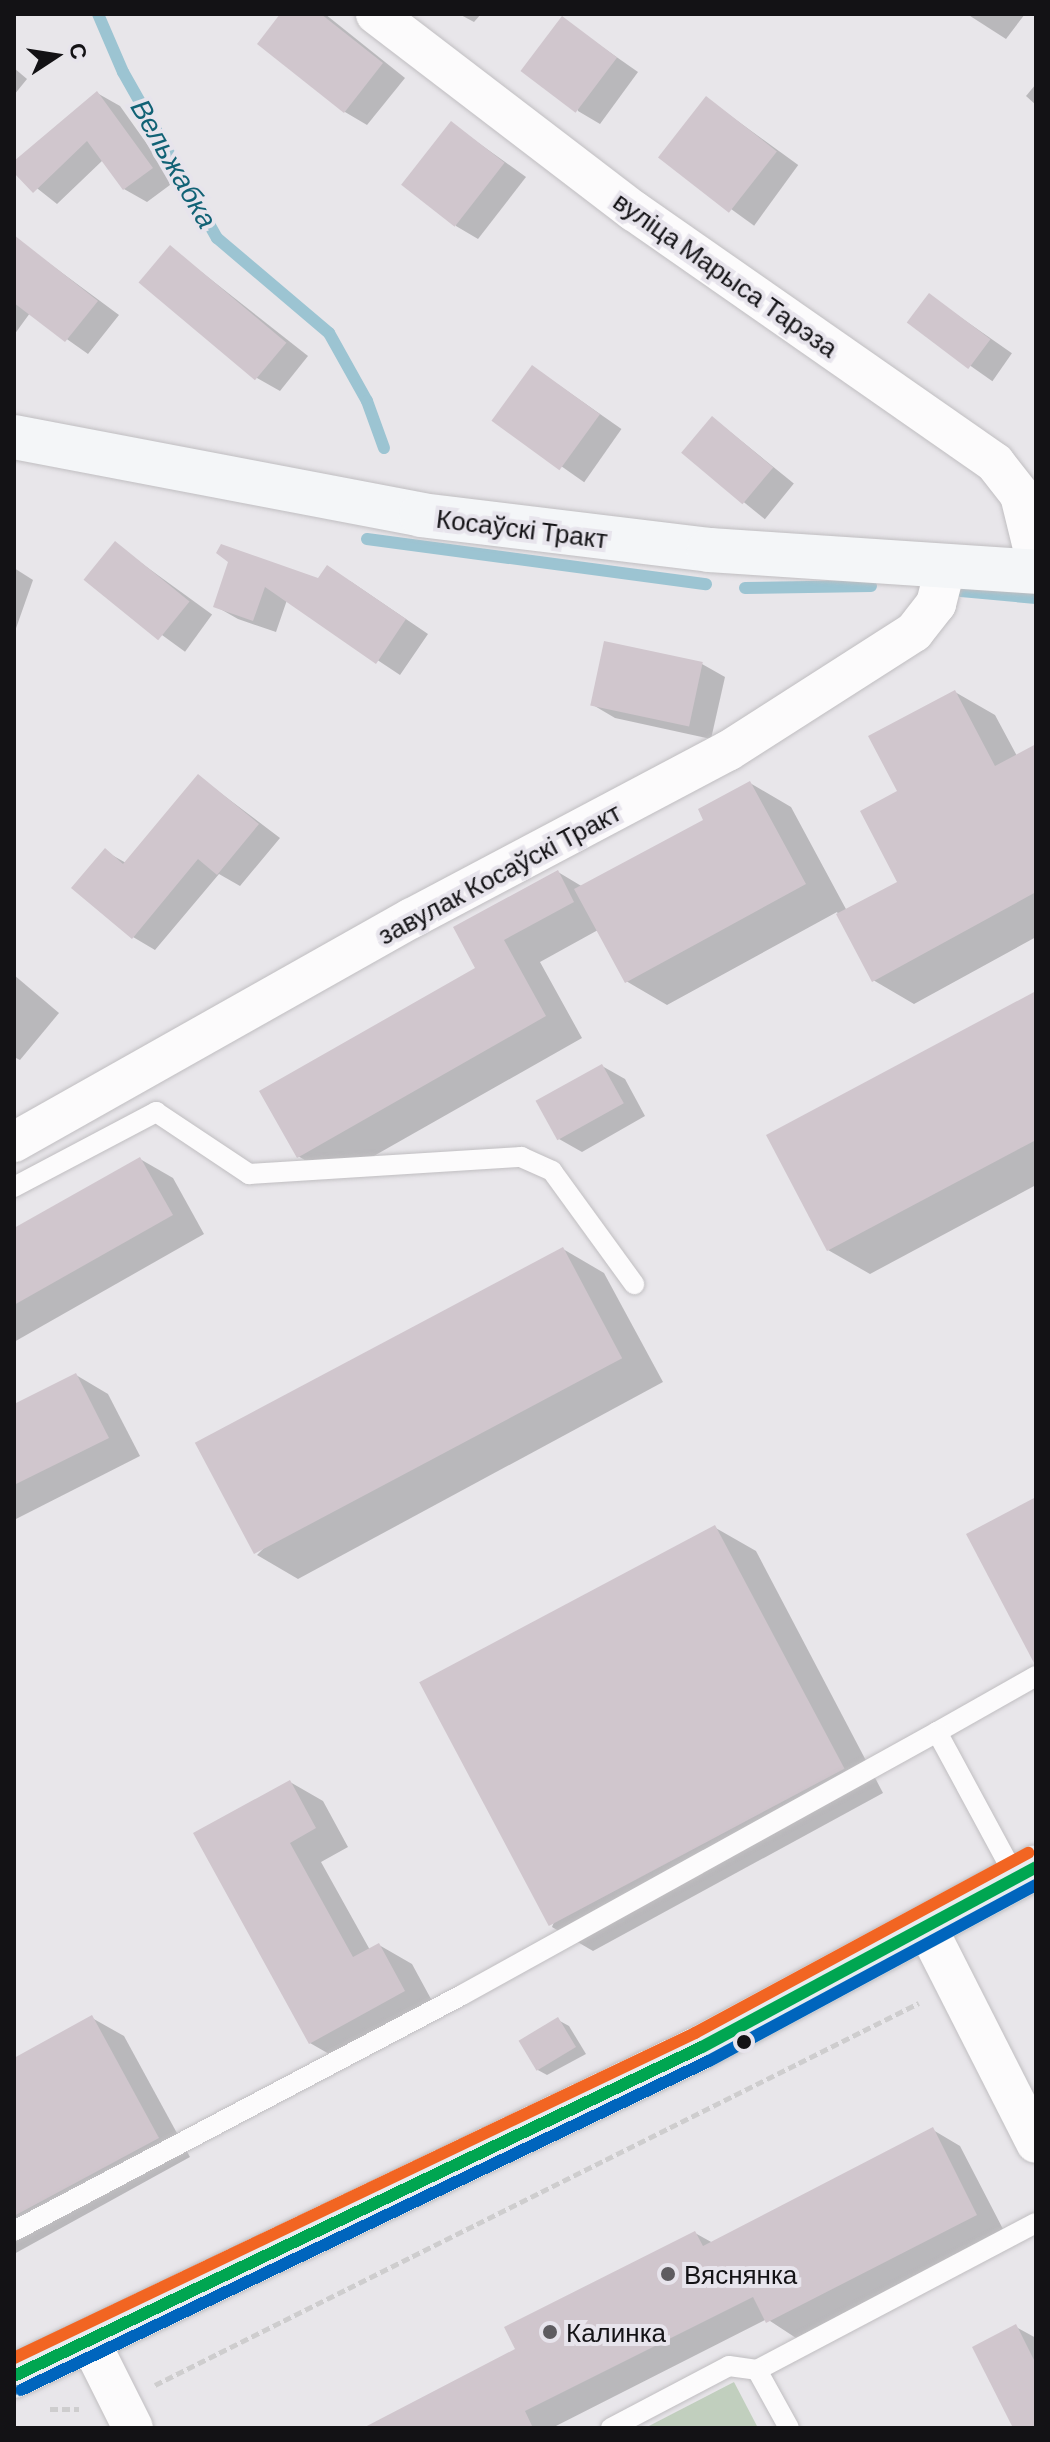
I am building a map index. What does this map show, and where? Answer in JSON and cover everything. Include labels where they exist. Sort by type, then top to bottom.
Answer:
[{"type":"highway","points":[[14,2376],[702,2047],[1026,1872]]},
{"type":"main road","name":"Косаўскі Тракт","points":[[14,437],[421,515],[709,550],[1036,572]]},
{"type":"street","name":"вуліца Марыса Тарэза","points":[[376,14],[634,211],[995,463],[1020,495],[1036,560]]},
{"type":"street","name":"завулак Косаўскі Тракт","points":[[14,1142],[412,918],[728,751],[914,632],[936,604],[946,565]]},
{"type":"street","points":[[926,1926],[952,1987],[1036,2143]]},
{"type":"street","points":[[89,2340],[127,2415]]},
{"type":"lane","points":[[14,1187],[156,1112],[249,1174],[521,1157],[552,1171],[634,1284]]},
{"type":"lane","points":[[14,2231],[462,1995],[1036,1676]]},
{"type":"lane","points":[[937,1732],[1026,1872]]},
{"type":"lane","points":[[611,2428],[729,2366],[757,2370],[1036,2223]]},
{"type":"lane","points":[[757,2370],[789,2428]]},
{"type":"path","points":[[41,2412],[66,2405],[91,2412],[127,2415],[952,1987]]},
{"type":"green space","points":[[734,2382],[758,2428],[645,2428]]},
{"type":"building","points":[[280,14],[321,14],[383,63],[344,113],[257,44]]},
{"type":"building","points":[[562,16],[617,58],[576,113],[520,71]]},
{"type":"building","points":[[97,91],[153,168],[123,190],[87,141],[33,193],[14,173],[14,161]]},
{"type":"building","points":[[706,96],[777,151],[729,213],[658,157]]},
{"type":"building","points":[[451,121],[505,163],[455,227],[401,185]]},
{"type":"building","points":[[14,235],[98,301],[65,342],[14,303]]},
{"type":"building","points":[[170,245],[286,343],[255,380],[139,283]]},
{"type":"building","points":[[929,293],[990,339],[968,369],[907,323]]},
{"type":"building","points":[[532,365],[600,414],[559,470],[491,421]]},
{"type":"building","points":[[712,416],[773,467],[742,504],[681,453]]},
{"type":"building","points":[[115,541],[190,601],[158,640],[84,580]]},
{"type":"building","points":[[221,544],[318,578],[327,565],[406,619],[376,664],[265,587],[253,621],[213,607],[228,562],[216,553]]},
{"type":"building","points":[[604,641],[703,662],[689,727],[590,706]]},
{"type":"building","points":[[955,690],[995,766],[1036,744],[1036,892],[872,982],[836,914],[897,882],[860,811],[897,791],[868,736]]},
{"type":"building","points":[[198,774],[259,824],[217,875],[198,859],[132,939],[71,888],[105,848],[123,864]]},
{"type":"building","points":[[750,781],[806,884],[625,983],[574,889],[703,820],[698,809]]},
{"type":"building","points":[[558,870],[574,902],[504,940],[546,1016],[297,1158],[259,1091],[475,968],[453,927]]},
{"type":"building","points":[[1036,991],[1036,1140],[827,1251],[766,1135]]},
{"type":"building","points":[[602,1064],[624,1103],[557,1140],[536,1101]]},
{"type":"building","points":[[140,1157],[173,1215],[14,1305],[14,1228]]},
{"type":"building","points":[[563,1247],[622,1358],[254,1554],[195,1443]]},
{"type":"building","points":[[76,1373],[109,1438],[14,1485],[14,1404]]},
{"type":"building","points":[[1036,1497],[1036,1663],[1034,1663],[966,1534]]},
{"type":"building","points":[[715,1525],[845,1769],[549,1926],[419,1682]]},
{"type":"building","points":[[290,1780],[316,1828],[290,1843],[353,1957],[379,1943],[405,1991],[309,2044],[193,1833]]},
{"type":"building","points":[[92,2015],[159,2138],[14,2216],[14,2058]]},
{"type":"building","points":[[558,2017],[576,2047],[537,2071],[519,2041]]},
{"type":"building","points":[[933,2127],[977,2215],[766,2323],[753,2297],[525,2411],[533,2428],[363,2428],[515,2349],[504,2327],[695,2231],[703,2246]]},
{"type":"building","points":[[1016,2324],[1036,2364],[1036,2428],[1013,2428],[972,2347]]},
{"type":"waterway","name":"Вельжабка","points":[[98,14],[123,72],[217,238],[329,333],[367,401],[384,448]]},
{"type":"waterway","name":"Вельжабка","points":[[367,539],[706,584]]},
{"type":"waterway","name":"Вельжабка","points":[[745,588],[871,586]]},
{"type":"waterway","name":"Вельжабка","points":[[961,591],[1036,598]]},
{"type":"transit line","points":[[14,2358],[695,2033],[1028,1853]]},
{"type":"transit line","points":[[14,2376],[702,2047],[1036,1867]]},
{"type":"transit line","points":[[21,2390],[709,2061],[1036,1885]]},
{"type":"place","name":"Вяснянка","points":[[668,2274]]},
{"type":"place","name":"Калинка","points":[[550,2332]]}]
